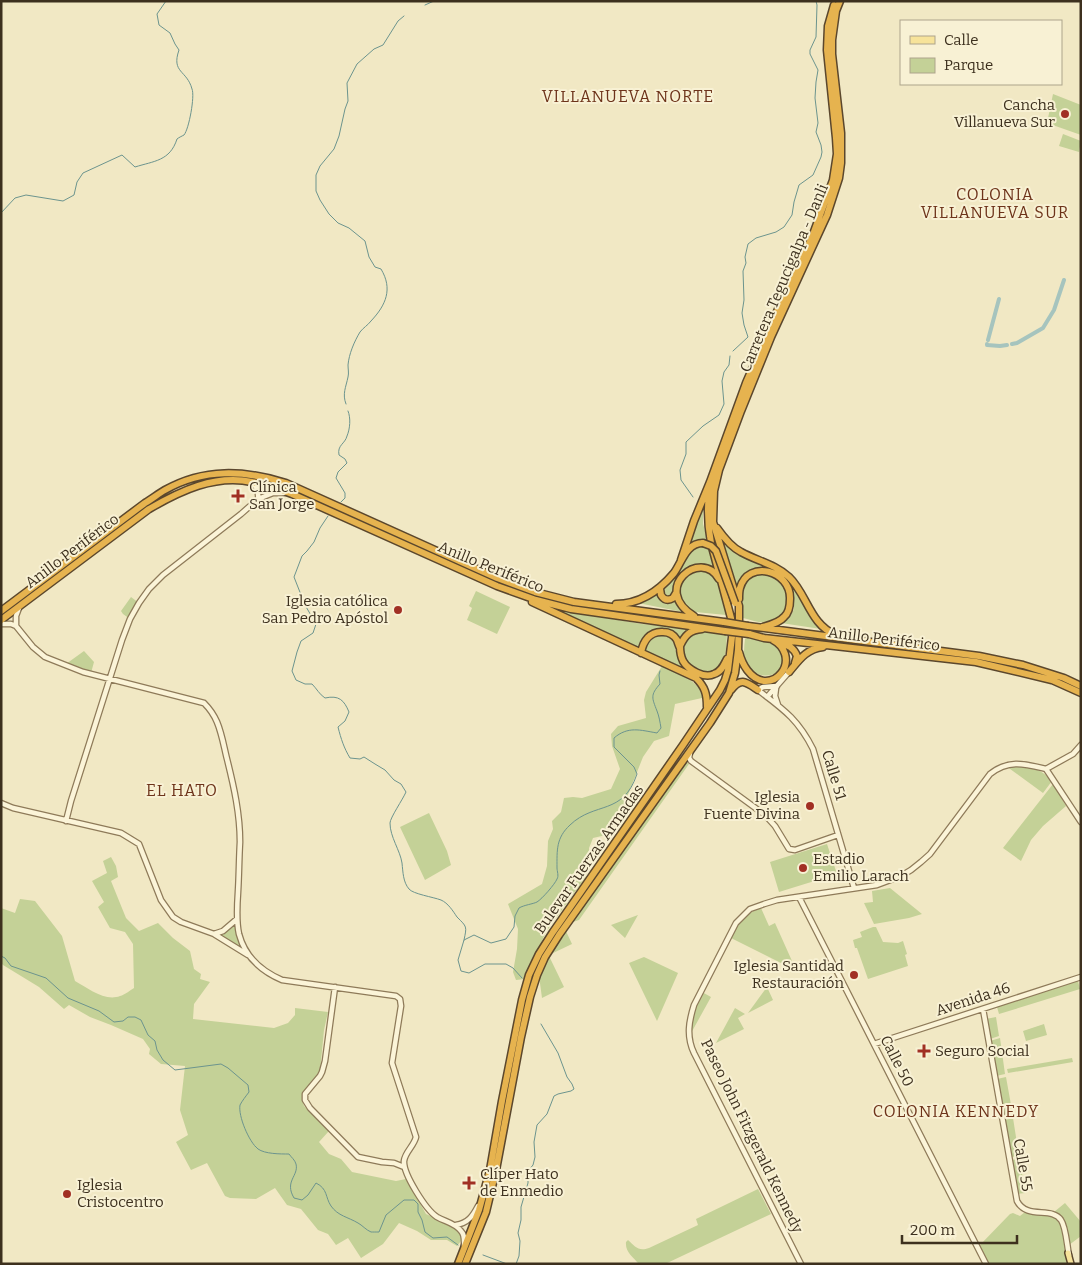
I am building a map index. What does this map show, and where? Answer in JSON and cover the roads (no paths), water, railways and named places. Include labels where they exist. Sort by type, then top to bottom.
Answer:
[{"type":"highway","name":"Carretera Tegucigalpa - Danli","points":[[710,482],[746,383],[812,237],[833,180],[837,154],[827,38],[835,1]]},
{"type":"highway","name":"Carretera Tegucigalpa - Danli","points":[[713,522],[713,500],[720,470],[741,411],[771,337],[827,215],[839,178],[842,152],[832,40],[836,11],[840,1]]},
{"type":"highway","name":"Anillo Periférico","points":[[1,611],[165,490],[181,482],[199,477],[224,473],[241,473],[258,475],[286,483],[497,578],[535,592],[574,602],[979,656],[1023,665],[1064,678],[1081,686]]},
{"type":"highway","name":"Anillo Periférico","points":[[1,622],[149,509],[172,495],[211,482],[226,480],[251,481],[292,494],[497,586],[536,600],[572,608],[725,630],[764,638],[976,662],[1052,680],[1081,693]]},
{"type":"highway","points":[[681,560],[710,482]]},
{"type":"highway","name":"Bulevar Fuerzas Armadas","points":[[458,1264],[479,1210],[490,1170],[522,1000],[529,975],[539,954],[553,932],[720,690],[728,670],[732,637],[731,618],[707,522],[710,482]]},
{"type":"highway","points":[[713,522],[737,605]]},
{"type":"highway","points":[[713,522],[735,548],[742,553],[776,567],[789,577],[799,590],[818,624],[830,633],[847,639]]},
{"type":"highway","points":[[598,605],[634,602],[651,594],[675,571],[693,545],[702,543],[711,546],[716,551],[737,605]]},
{"type":"highway","points":[[661,586],[660,595],[668,600],[674,598],[679,582],[684,574],[700,568],[717,575],[724,588]]},
{"type":"highway","points":[[737,605],[739,589],[744,579],[749,575],[764,570],[771,571],[782,578],[790,595],[790,606],[786,616],[762,628]]},
{"type":"highway","points":[[497,586],[696,678],[707,694],[707,708]]},
{"type":"highway","points":[[676,593],[682,607],[697,618]]},
{"type":"highway","name":"Bulevar Fuerzas Armadas","points":[[465,1264],[486,1212],[496,1170],[521,1037],[537,975],[558,935],[690,753],[729,692],[735,673],[738,650],[739,619],[737,605]]},
{"type":"highway","points":[[680,650],[680,646],[687,633],[712,628]]},
{"type":"highway","points":[[641,653],[645,641],[652,634],[666,632],[677,640],[682,660],[686,665],[706,676],[714,675],[722,668],[728,659],[730,649]]},
{"type":"highway","points":[[764,638],[791,646],[795,652],[796,659],[789,672]]},
{"type":"highway","points":[[738,650],[746,669],[752,675],[764,681],[770,680],[779,676],[786,665],[783,649],[776,642]]},
{"type":"highway","points":[[789,672],[806,653],[817,648],[832,645]]},
{"type":"highway","points":[[729,692],[738,682],[742,681],[758,690]]},
{"type":"main road","points":[[1068,1253],[1071,1264]]},
{"type":"street","points":[[251,481],[257,488],[258,499]]},
{"type":"street","points":[[66,820],[121,642],[139,603],[149,589],[169,570],[228,525],[258,499],[273,493],[292,494]]},
{"type":"street","points":[[16,626],[16,616],[19,607]]},
{"type":"street","points":[[1,622],[16,626],[33,648],[45,657],[83,672],[204,703],[213,714],[218,723],[238,804],[240,840],[237,919],[240,935],[249,955],[269,975],[282,980],[396,996],[400,999],[401,1006],[392,1062],[416,1137],[405,1157],[404,1167],[425,1206],[437,1217],[456,1225],[463,1234],[464,1251]]},
{"type":"street","points":[[767,697],[789,672]]},
{"type":"street","points":[[758,690],[763,687],[777,686]]},
{"type":"street","points":[[777,686],[775,696],[779,706]]},
{"type":"street","name":"Calle 51","points":[[758,690],[785,710],[800,727],[813,749],[854,888]]},
{"type":"street","points":[[1081,745],[1073,754],[1046,769],[1081,822]]},
{"type":"street","points":[[690,753],[689,758],[691,762],[765,815],[775,826],[788,848],[794,850],[838,836]]},
{"type":"street","name":"Paseo John Fitzgerald Kennedy","points":[[801,1264],[692,1049],[689,1030],[694,1004],[736,923],[750,910],[764,904],[877,885],[892,880],[911,870],[930,854],[984,781],[996,769],[1004,765],[1018,764],[1046,769]]},
{"type":"street","points":[[1,803],[13,808],[121,833],[139,844],[161,900],[170,913],[181,922],[214,934],[249,955]]},
{"type":"street","name":"Calle 50","points":[[799,897],[986,1264]]},
{"type":"street","points":[[214,934],[230,926],[237,919]]},
{"type":"street","name":"Avenida 46","points":[[874,1044],[1081,977]]},
{"type":"street","points":[[335,987],[325,1061],[320,1076],[305,1094],[305,1100],[310,1108],[358,1157],[382,1162],[394,1162],[404,1167]]},
{"type":"street","name":"Calle 55","points":[[983,1009],[1017,1201],[1025,1210],[1059,1217],[1063,1223],[1068,1253]]},
{"type":"street","points":[[394,1162],[407,1153]]},
{"type":"street","points":[[456,1225],[464,1223],[473,1215],[484,1194]]},
{"type":"waterway","points":[[1,213],[15,198],[26,195],[63,201],[74,195],[77,182],[83,173],[122,155],[135,167],[155,161],[166,156],[177,139],[184,135],[190,120],[193,93],[190,83],[178,67],[177,58],[179,50],[170,33],[159,25],[157,14],[166,1]]},
{"type":"waterway","points":[[425,5],[434,1]]},
{"type":"waterway","points":[[733,351],[748,337],[742,313],[744,300],[743,271],[748,244],[756,238],[776,232],[784,227],[792,215],[799,185],[813,175],[821,157],[821,145],[816,132],[818,123],[815,98],[818,70],[810,54],[816,37],[816,1]]},
{"type":"waterway","points":[[346,404],[344,394],[351,352],[360,332],[381,309],[386,296],[387,283],[381,269],[375,267],[369,257],[365,241],[349,228],[338,223],[329,214],[316,191],[316,175],[320,166],[334,149],[339,136],[348,101],[347,83],[357,64],[374,49],[383,45],[398,21],[404,16]]},
{"type":"waterway","points":[[1012,344],[1043,328],[1054,310],[1064,280]]},
{"type":"waterway","points":[[988,340],[999,299]]},
{"type":"waterway","points":[[987,344],[1007,345]]},
{"type":"waterway","points":[[693,497],[681,480],[680,470],[686,454],[686,442],[703,426],[719,415],[724,404],[722,381],[724,372],[729,365],[730,356]]},
{"type":"waterway","points":[[341,502],[345,498],[345,493],[336,478],[338,472],[347,463],[339,455],[339,452],[349,430],[350,420],[348,411]]},
{"type":"waterway","points":[[328,516],[314,542],[302,556],[294,577],[305,605],[316,624],[313,633],[301,641],[292,671],[296,680],[305,684],[312,684],[325,698],[334,697],[340,699],[345,704],[349,712],[345,721],[338,727],[350,758],[360,759],[364,757],[385,770],[394,780],[401,784],[406,792],[390,823],[401,858],[406,883],[411,891],[444,901],[463,923],[466,932],[464,940]]},
{"type":"waterway","points":[[522,978],[513,968],[506,964],[485,964],[469,973],[461,971],[458,960],[464,940],[474,935],[491,943],[506,939],[514,927],[515,916],[519,908],[537,902],[556,881],[558,876],[557,850],[565,830],[579,818],[616,802],[631,787],[637,774],[634,767],[614,747],[614,738],[629,730],[657,733],[661,728],[653,697],[660,684],[660,671]]},
{"type":"waterway","points":[[1,956],[11,966],[46,978],[68,998],[99,1011],[114,1022],[123,1021],[128,1017],[135,1017],[141,1020],[148,1035],[155,1041],[157,1050],[163,1060],[175,1070],[221,1064],[228,1068],[248,1085],[249,1092],[240,1105],[240,1110],[242,1122],[251,1141],[261,1151],[289,1154],[295,1163],[296,1172],[291,1183],[291,1192],[294,1198],[302,1200],[316,1183],[320,1185],[334,1209],[371,1232],[379,1232],[386,1215],[404,1200],[414,1200],[418,1204],[418,1212],[425,1232],[433,1238],[447,1237],[458,1245]]},
{"type":"waterway","points":[[516,1264],[519,1256],[520,1241],[518,1233],[521,1207],[528,1183],[528,1171],[533,1165],[535,1157],[534,1142],[537,1125],[547,1114],[554,1096],[574,1089],[567,1077],[558,1053],[541,1024]]},
{"type":"waterway","points":[[483,1255],[507,1264]]},
{"type":"place","name":"Cancha Villanueva Sur","points":[[1065,114]]},
{"type":"place","name":"Clínica San Jorge","points":[[238,496]]},
{"type":"place","name":"Iglesia católica San Pedro Apóstol","points":[[398,610]]},
{"type":"place","name":"Iglesia Fuente Divina","points":[[810,806]]},
{"type":"place","name":"Estadio Emilio Larach","points":[[803,868]]},
{"type":"place","name":"Iglesia Santidad Restauración","points":[[854,975]]},
{"type":"place","name":"Seguro Social","points":[[924,1051]]},
{"type":"place","name":"Clíper Hato de Enmedio","points":[[469,1183]]},
{"type":"place","name":"Iglesia Cristocentro","points":[[67,1194]]},
{"type":"district","name":"VILLANUEVA NORTE","points":[[628,96]]},
{"type":"district","name":"COLONIA VILLANUEVA SUR","points":[[995,203]]},
{"type":"district","name":"EL HATO","points":[[182,790]]},
{"type":"district","name":"COLONIA KENNEDY","points":[[956,1111]]}]
